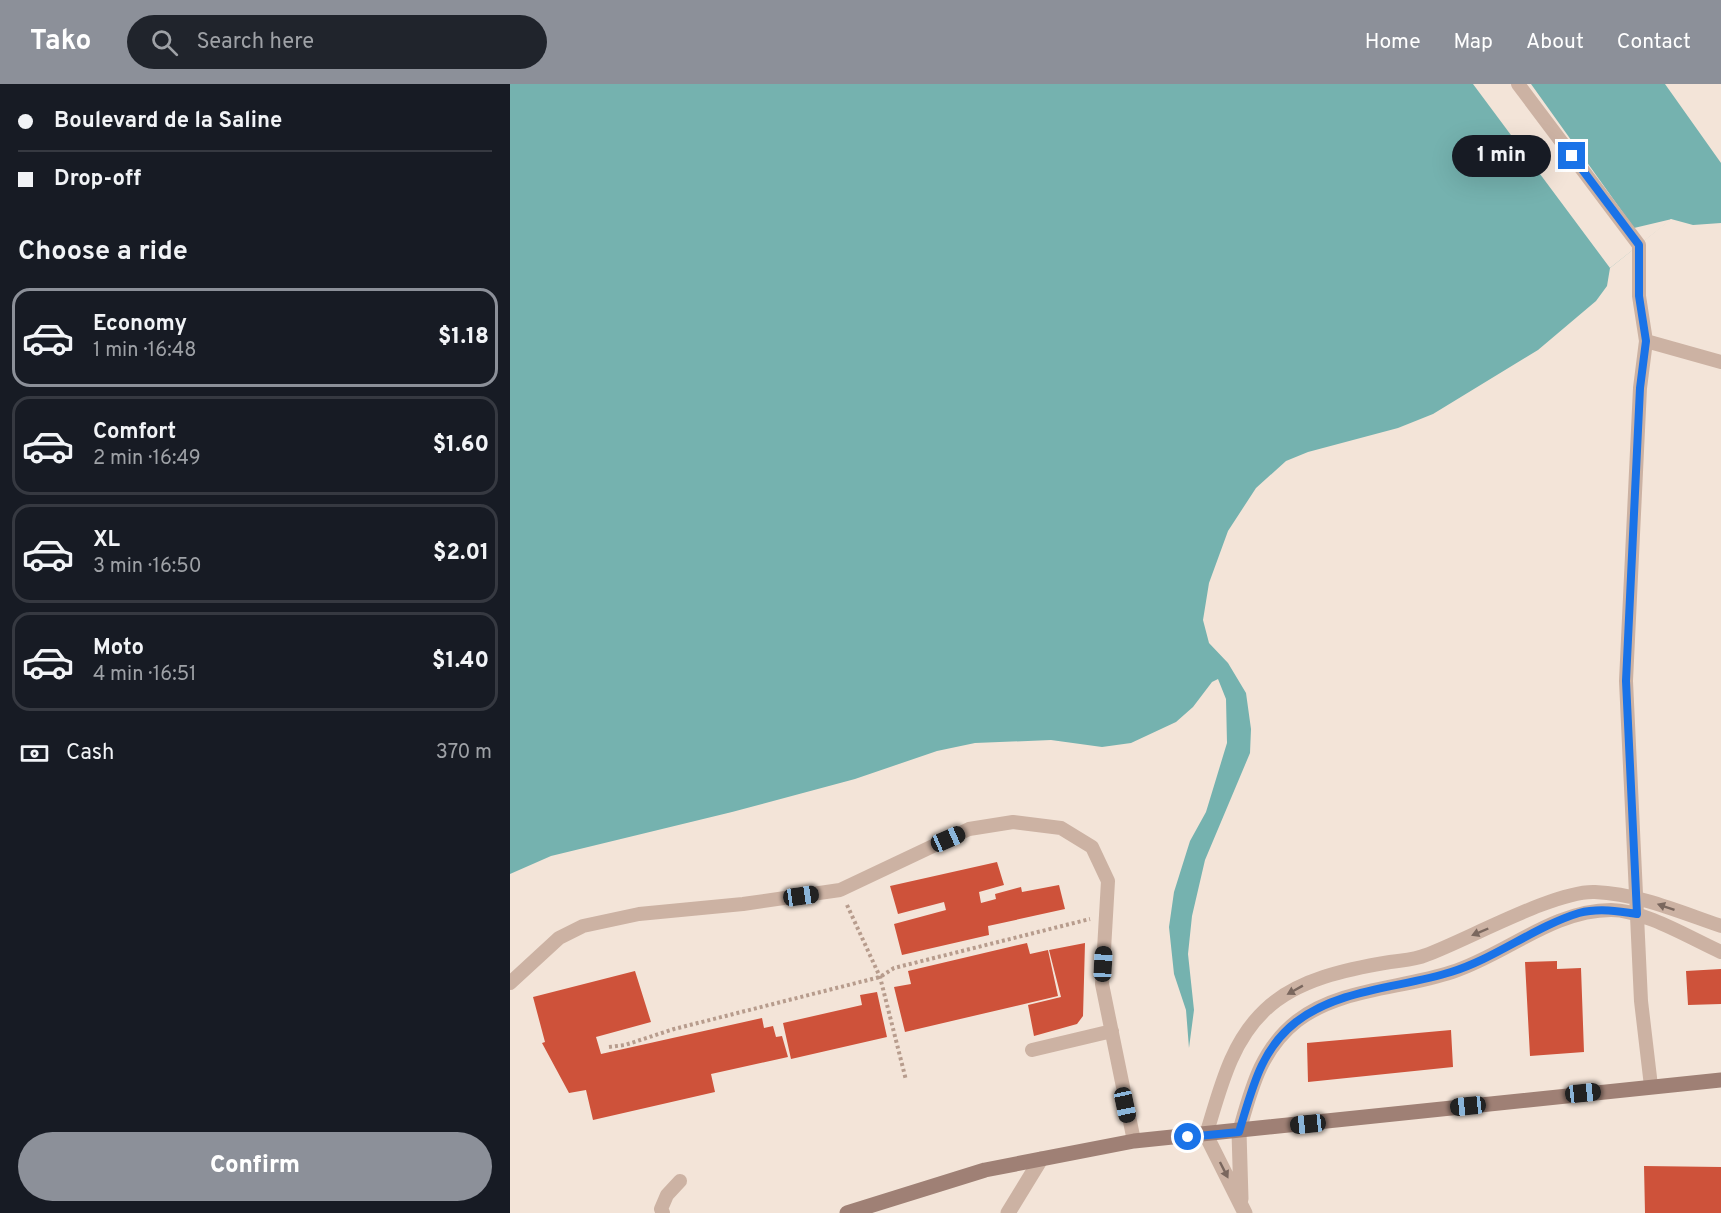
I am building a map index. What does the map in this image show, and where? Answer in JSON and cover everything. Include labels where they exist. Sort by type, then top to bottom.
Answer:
[{"type":"main road","points":[[847,1213],[880,1209],[985,1170],[1134,1142],[1721,1080]]},
{"type":"street","points":[[1239,1132],[1243,1209]]},
{"type":"street","points":[[1206,1135],[1243,1209]]},
{"type":"street","points":[[1008,1213],[1041,1159]]},
{"type":"lane","points":[[1518,84],[1639,245],[1639,296],[1646,341],[1640,388],[1626,681],[1641,1001],[1651,1086]]},
{"type":"lane","points":[[1646,341],[1721,362]]},
{"type":"lane","points":[[510,983],[559,938],[583,926],[639,914],[743,904],[840,890],[969,829],[1013,822],[1061,828],[1092,847],[1108,881],[1102,984],[1134,1142]]},
{"type":"lane","points":[[1206,1135],[1231,1057],[1249,1027],[1266,1008],[1294,990],[1316,980],[1425,956],[1557,900],[1592,891],[1636,897],[1721,926]]},
{"type":"lane","points":[[1239,1132],[1259,1065],[1295,1022],[1320,1007],[1358,994],[1453,972],[1579,913],[1613,910],[1637,914],[1721,952]]},
{"type":"lane","points":[[1032,1050],[1112,1031]]},
{"type":"lane","points":[[663,1213],[661,1209],[667,1195],[680,1181]]},
{"type":"path","points":[[840,890],[879,977],[906,1080]]},
{"type":"path","points":[[609,1047],[624,1046],[674,1029],[879,977],[894,968],[1105,915]]},
{"type":"water","points":[[510,84],[1721,84],[1721,223],[1693,225],[1671,219],[1610,268],[1607,286],[1596,301],[1538,350],[1433,414],[1398,428],[1308,452],[1286,461],[1256,488],[1228,531],[1209,583],[1203,620],[1209,643],[1228,663],[1246,693],[1251,729],[1250,753],[1205,860],[1192,916],[1188,954],[1194,1010],[1189,1048],[1186,1010],[1174,974],[1169,927],[1174,892],[1190,841],[1206,812],[1227,743],[1226,699],[1218,679],[1212,682],[1193,707],[1176,722],[1131,743],[1102,747],[1051,740],[975,743],[937,751],[855,779],[551,856],[510,874]]},
{"type":"pier","points":[[1473,84],[1531,84],[1634,228],[1672,219],[1610,268]]},
{"type":"pier","points":[[1665,84],[1721,84],[1721,163]]},
{"type":"building","points":[[997,862],[1004,885],[979,892],[981,903],[996,899],[995,894],[1021,887],[1022,892],[1059,885],[1065,909],[988,926],[989,935],[902,955],[894,924],[946,910],[944,902],[898,914],[890,886]]},
{"type":"building","points":[[1027,943],[1030,954],[1048,950],[1058,996],[905,1032],[894,987],[911,984],[908,971]]},
{"type":"building","points":[[1085,943],[1083,1016],[1077,1024],[1034,1036],[1028,1005],[1061,997],[1049,950]]},
{"type":"building","points":[[1557,961],[1557,969],[1581,968],[1584,1052],[1530,1056],[1525,962]]},
{"type":"building","points":[[1721,969],[1721,1004],[1688,1005],[1686,971]]},
{"type":"building","points":[[635,971],[651,1022],[596,1037],[601,1054],[762,1018],[764,1028],[773,1026],[776,1037],[782,1036],[788,1057],[711,1074],[715,1092],[593,1120],[586,1090],[569,1093],[542,1043],[545,1042],[533,997]]},
{"type":"building","points":[[877,992],[887,1037],[791,1059],[783,1023],[862,1005],[860,995]]},
{"type":"building","points":[[1451,1030],[1453,1067],[1308,1082],[1307,1043]]},
{"type":"building","points":[[1644,1166],[1721,1167],[1721,1213],[1645,1213]]},
{"type":"route","points":[[1188,1137],[1239,1132],[1259,1065],[1295,1022],[1320,1007],[1358,994],[1453,972],[1579,913],[1613,910],[1637,914],[1626,681],[1640,388],[1646,341],[1639,296],[1639,245],[1572,156]]}]
